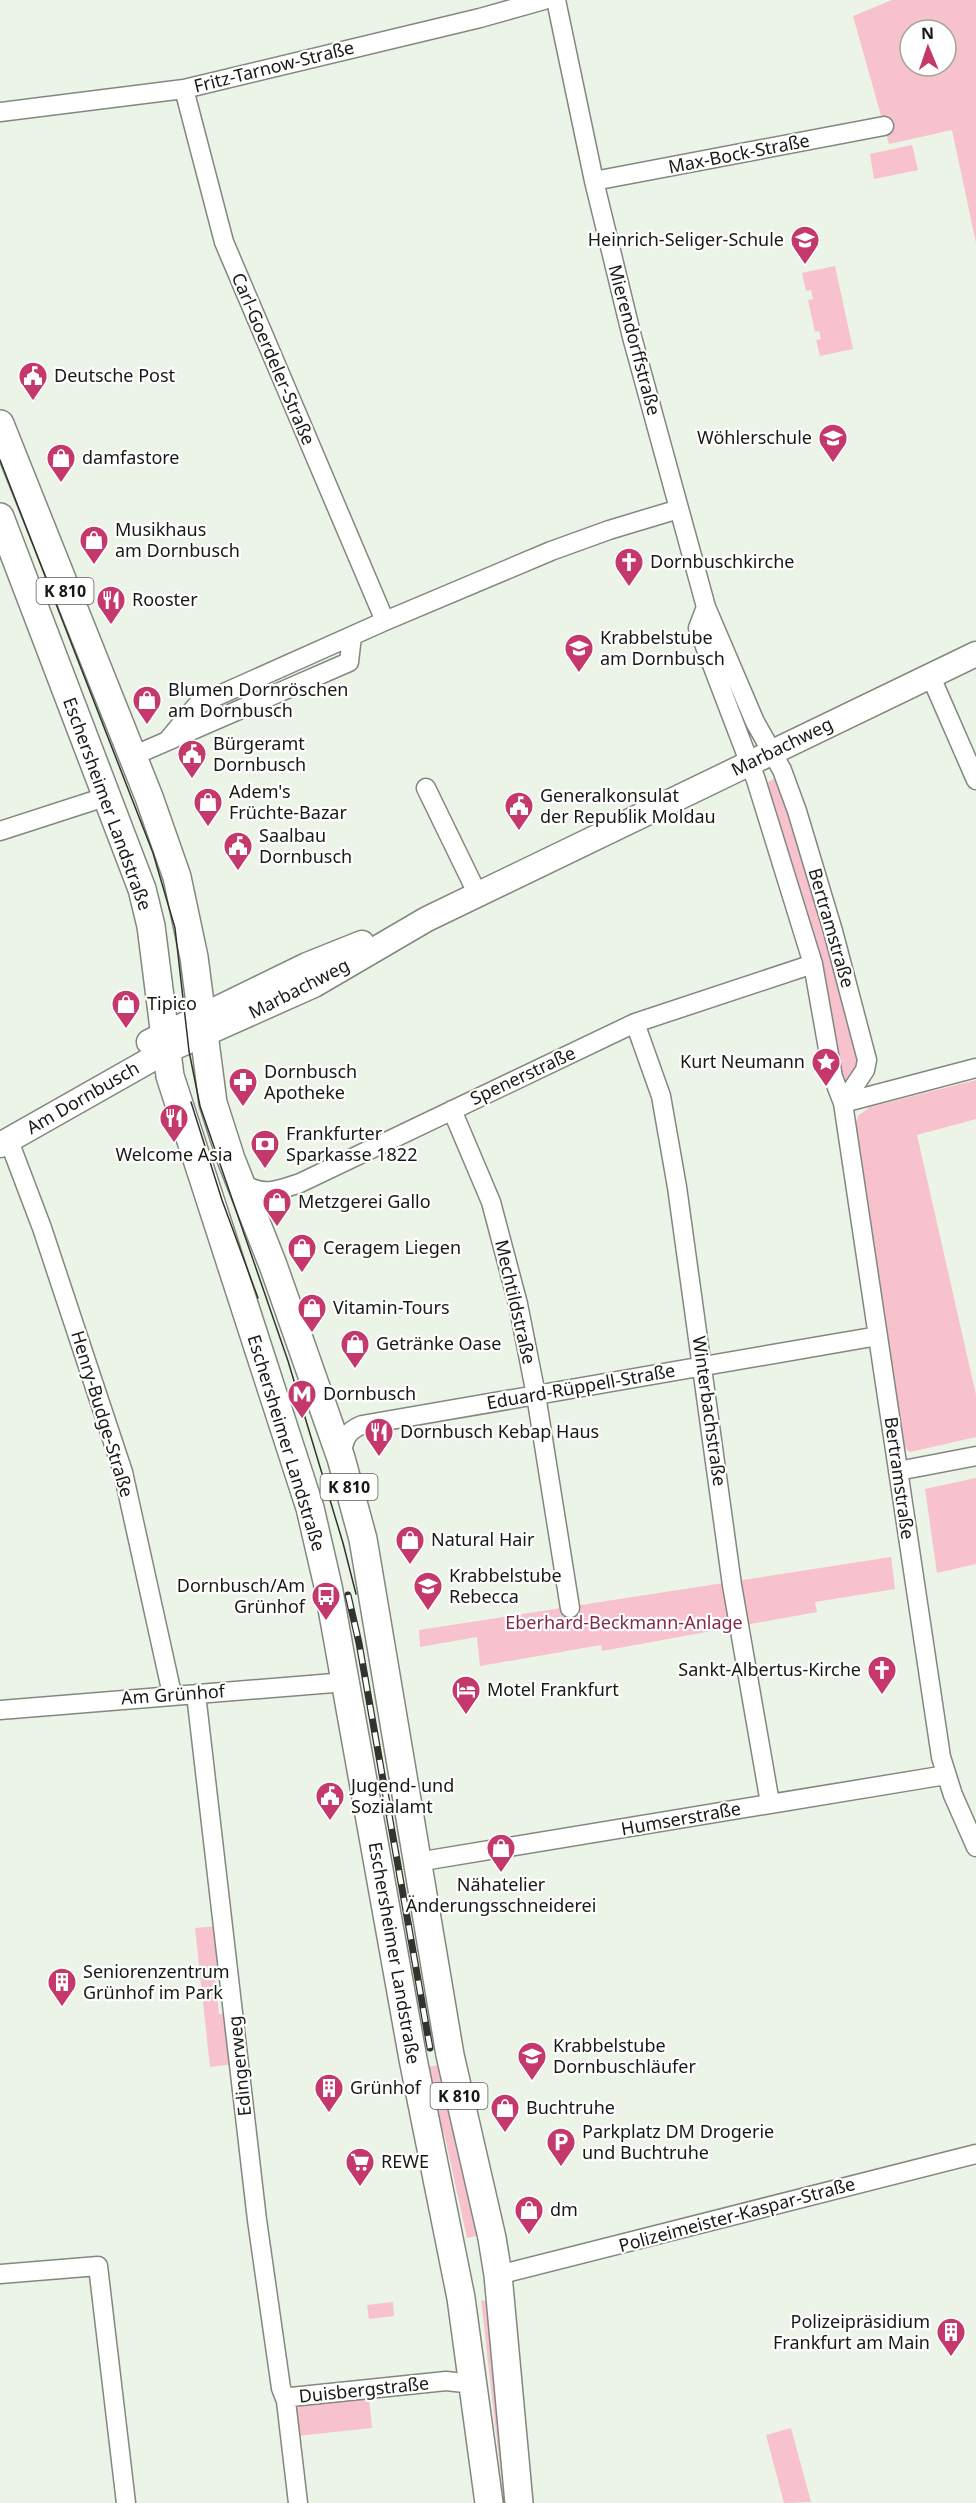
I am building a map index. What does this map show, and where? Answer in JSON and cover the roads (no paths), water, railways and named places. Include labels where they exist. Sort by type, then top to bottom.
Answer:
[{"type":"main road","name":"Eschersheimer Landstraße","points":[[0,424],[160,828],[182,897],[194,957],[213,1105],[240,1183],[273,1265],[340,1458],[364,1546],[450,2055],[492,2238],[475,2281],[462,2383],[489,2503]]},
{"type":"main road","name":"Eschersheimer Landstraße","points":[[3,533],[144,899],[151,926],[170,1076],[310,1508],[328,1586],[346,1682],[411,2053],[475,2281],[519,2503]]},
{"type":"main road","name":"Marbachweg","points":[[165,1042],[202,1025],[240,1019],[314,984],[427,919],[976,654]]},
{"type":"main road","name":"Am Dornbusch","points":[[3,1138],[165,1042]]},
{"type":"street","name":"Fritz-Tarnow-Straße","points":[[0,112],[184,89],[480,18],[544,0]]},
{"type":"street","name":"Mierendorffstraße","points":[[556,0],[594,181],[632,338],[706,607],[755,722],[771,752]]},
{"type":"street","name":"Carl-Goerdeler-Straße","points":[[184,89],[224,242],[385,621]]},
{"type":"street","name":"Max-Bock-Straße","points":[[594,181],[884,126]]},
{"type":"street","points":[[133,756],[168,740],[197,705],[551,550],[679,509]]},
{"type":"street","name":"Mierendorffstraße","points":[[706,607],[698,628],[750,763]]},
{"type":"street","points":[[931,676],[976,780]]},
{"type":"street","name":"Bertramstraße","points":[[771,752],[782,770],[797,811],[833,931],[867,1060],[865,1070],[843,1103]]},
{"type":"street","name":"Bertramstraße","points":[[750,763],[813,964],[833,1077],[843,1103],[946,1775],[976,1847]]},
{"type":"street","points":[[426,788],[477,895]]},
{"type":"street","points":[[0,831],[105,797]]},
{"type":"street","name":"Spenerstraße","points":[[240,1183],[259,1192],[283,1189],[635,1023],[813,964]]},
{"type":"street","name":"Winterbachstraße","points":[[635,1023],[661,1096],[677,1187],[738,1624],[770,1803]]},
{"type":"street","points":[[843,1103],[976,1068]]},
{"type":"street","name":"Mechtildstraße","points":[[452,1110],[491,1202],[518,1304],[536,1395],[570,1608]]},
{"type":"street","name":"Henry-Budge-Straße","points":[[3,1138],[42,1228],[123,1472],[172,1694]]},
{"type":"street","name":"Eduard-Rüppell-Straße","points":[[340,1458],[344,1438],[352,1428],[362,1425],[878,1336]]},
{"type":"street","points":[[898,1471],[976,1456]]},
{"type":"street","name":"Am Grünhof","points":[[0,1710],[172,1694],[346,1682]]},
{"type":"street","name":"Edingerweg","points":[[196,1694],[257,2220],[280,2388],[286,2402]]},
{"type":"street","name":"Humserstraße","points":[[417,1862],[946,1775]]},
{"type":"street","name":"Polizeimeister-Kaspar-Straße","points":[[475,2281],[601,2251],[976,2154]]},
{"type":"street","points":[[0,2274],[98,2266],[126,2503]]},
{"type":"street","name":"Duisbergstraße","points":[[298,2503],[286,2402],[291,2397],[462,2383]]},
{"type":"tram line","points":[[0,460],[153,853],[175,928],[189,1051],[200,1106],[288,1361],[343,1543],[356,1594]]},
{"type":"tram line","points":[[191,1102],[222,1200],[258,1298]]},
{"type":"railway","points":[[348,1595],[359,1643],[430,2048]]},
{"type":"place","name":"Heinrich-Seliger-Schule","points":[[805,266]]},
{"type":"place","name":"Deutsche Post","points":[[33,402]]},
{"type":"place","name":"Wöhlerschule","points":[[833,464]]},
{"type":"place","name":"damfastore","points":[[61,484]]},
{"type":"place","name":"Musikhaus am Dornbusch","points":[[94,566]]},
{"type":"place","name":"Dornbuschkirche","points":[[629,588]]},
{"type":"place","name":"Rooster","points":[[111,626]]},
{"type":"place","name":"Krabbelstube am Dornbusch","points":[[579,674]]},
{"type":"place","name":"Blumen Dornröschen am Dornbusch","points":[[147,726]]},
{"type":"place","name":"Bürgeramt Dornbusch","points":[[192,780]]},
{"type":"place","name":"Adem's Früchte-Bazar","points":[[208,828]]},
{"type":"place","name":"Generalkonsulat der Republik Moldau","points":[[519,832]]},
{"type":"place","name":"Saalbau Dornbusch","points":[[238,872]]},
{"type":"place","name":"Tipico","points":[[126,1030]]},
{"type":"place","name":"Kurt Neumann","points":[[826,1088]]},
{"type":"place","name":"Dornbusch Apotheke","points":[[243,1108]]},
{"type":"place","name":"Welcome Asia","points":[[174,1144]]},
{"type":"place","name":"Frankfurter Sparkasse 1822","points":[[265,1170]]},
{"type":"place","name":"Metzgerei Gallo","points":[[277,1228]]},
{"type":"place","name":"Ceragem Liegen","points":[[302,1274]]},
{"type":"place","name":"Vitamin-Tours","points":[[312,1334]]},
{"type":"place","name":"Getränke Oase","points":[[355,1370]]},
{"type":"place","name":"Dornbusch","points":[[302,1420]]},
{"type":"place","name":"Dornbusch Kebap Haus","points":[[379,1458]]},
{"type":"place","name":"Natural Hair","points":[[410,1566]]},
{"type":"place","name":"Krabbelstube Rebecca","points":[[428,1612]]},
{"type":"place","name":"Dornbusch/Am Grünhof","points":[[326,1622]]},
{"type":"place","name":"Sankt-Albertus-Kirche","points":[[882,1696]]},
{"type":"place","name":"Motel Frankfurt","points":[[466,1716]]},
{"type":"place","name":"Jugend- und Sozialamt","points":[[330,1822]]},
{"type":"place","name":"Nähatelier Änderungsschneiderei","points":[[501,1874]]},
{"type":"place","name":"Seniorenzentrum Grünhof im Park","points":[[62,2008]]},
{"type":"place","name":"Krabbelstube Dornbuschläufer","points":[[532,2082]]},
{"type":"place","name":"Grünhof","points":[[329,2114]]},
{"type":"place","name":"Buchtruhe","points":[[505,2134]]},
{"type":"place","name":"Parkplatz DM Drogerie und Buchtruhe","points":[[561,2168]]},
{"type":"place","name":"REWE","points":[[360,2188]]},
{"type":"place","name":"dm","points":[[529,2236]]},
{"type":"place","name":"Polizeipräsidium Frankfurt am Main","points":[[951,2358]]},
{"type":"park label","name":"Eberhard-Beckmann-Anlage","points":[[624,1623]]}]
